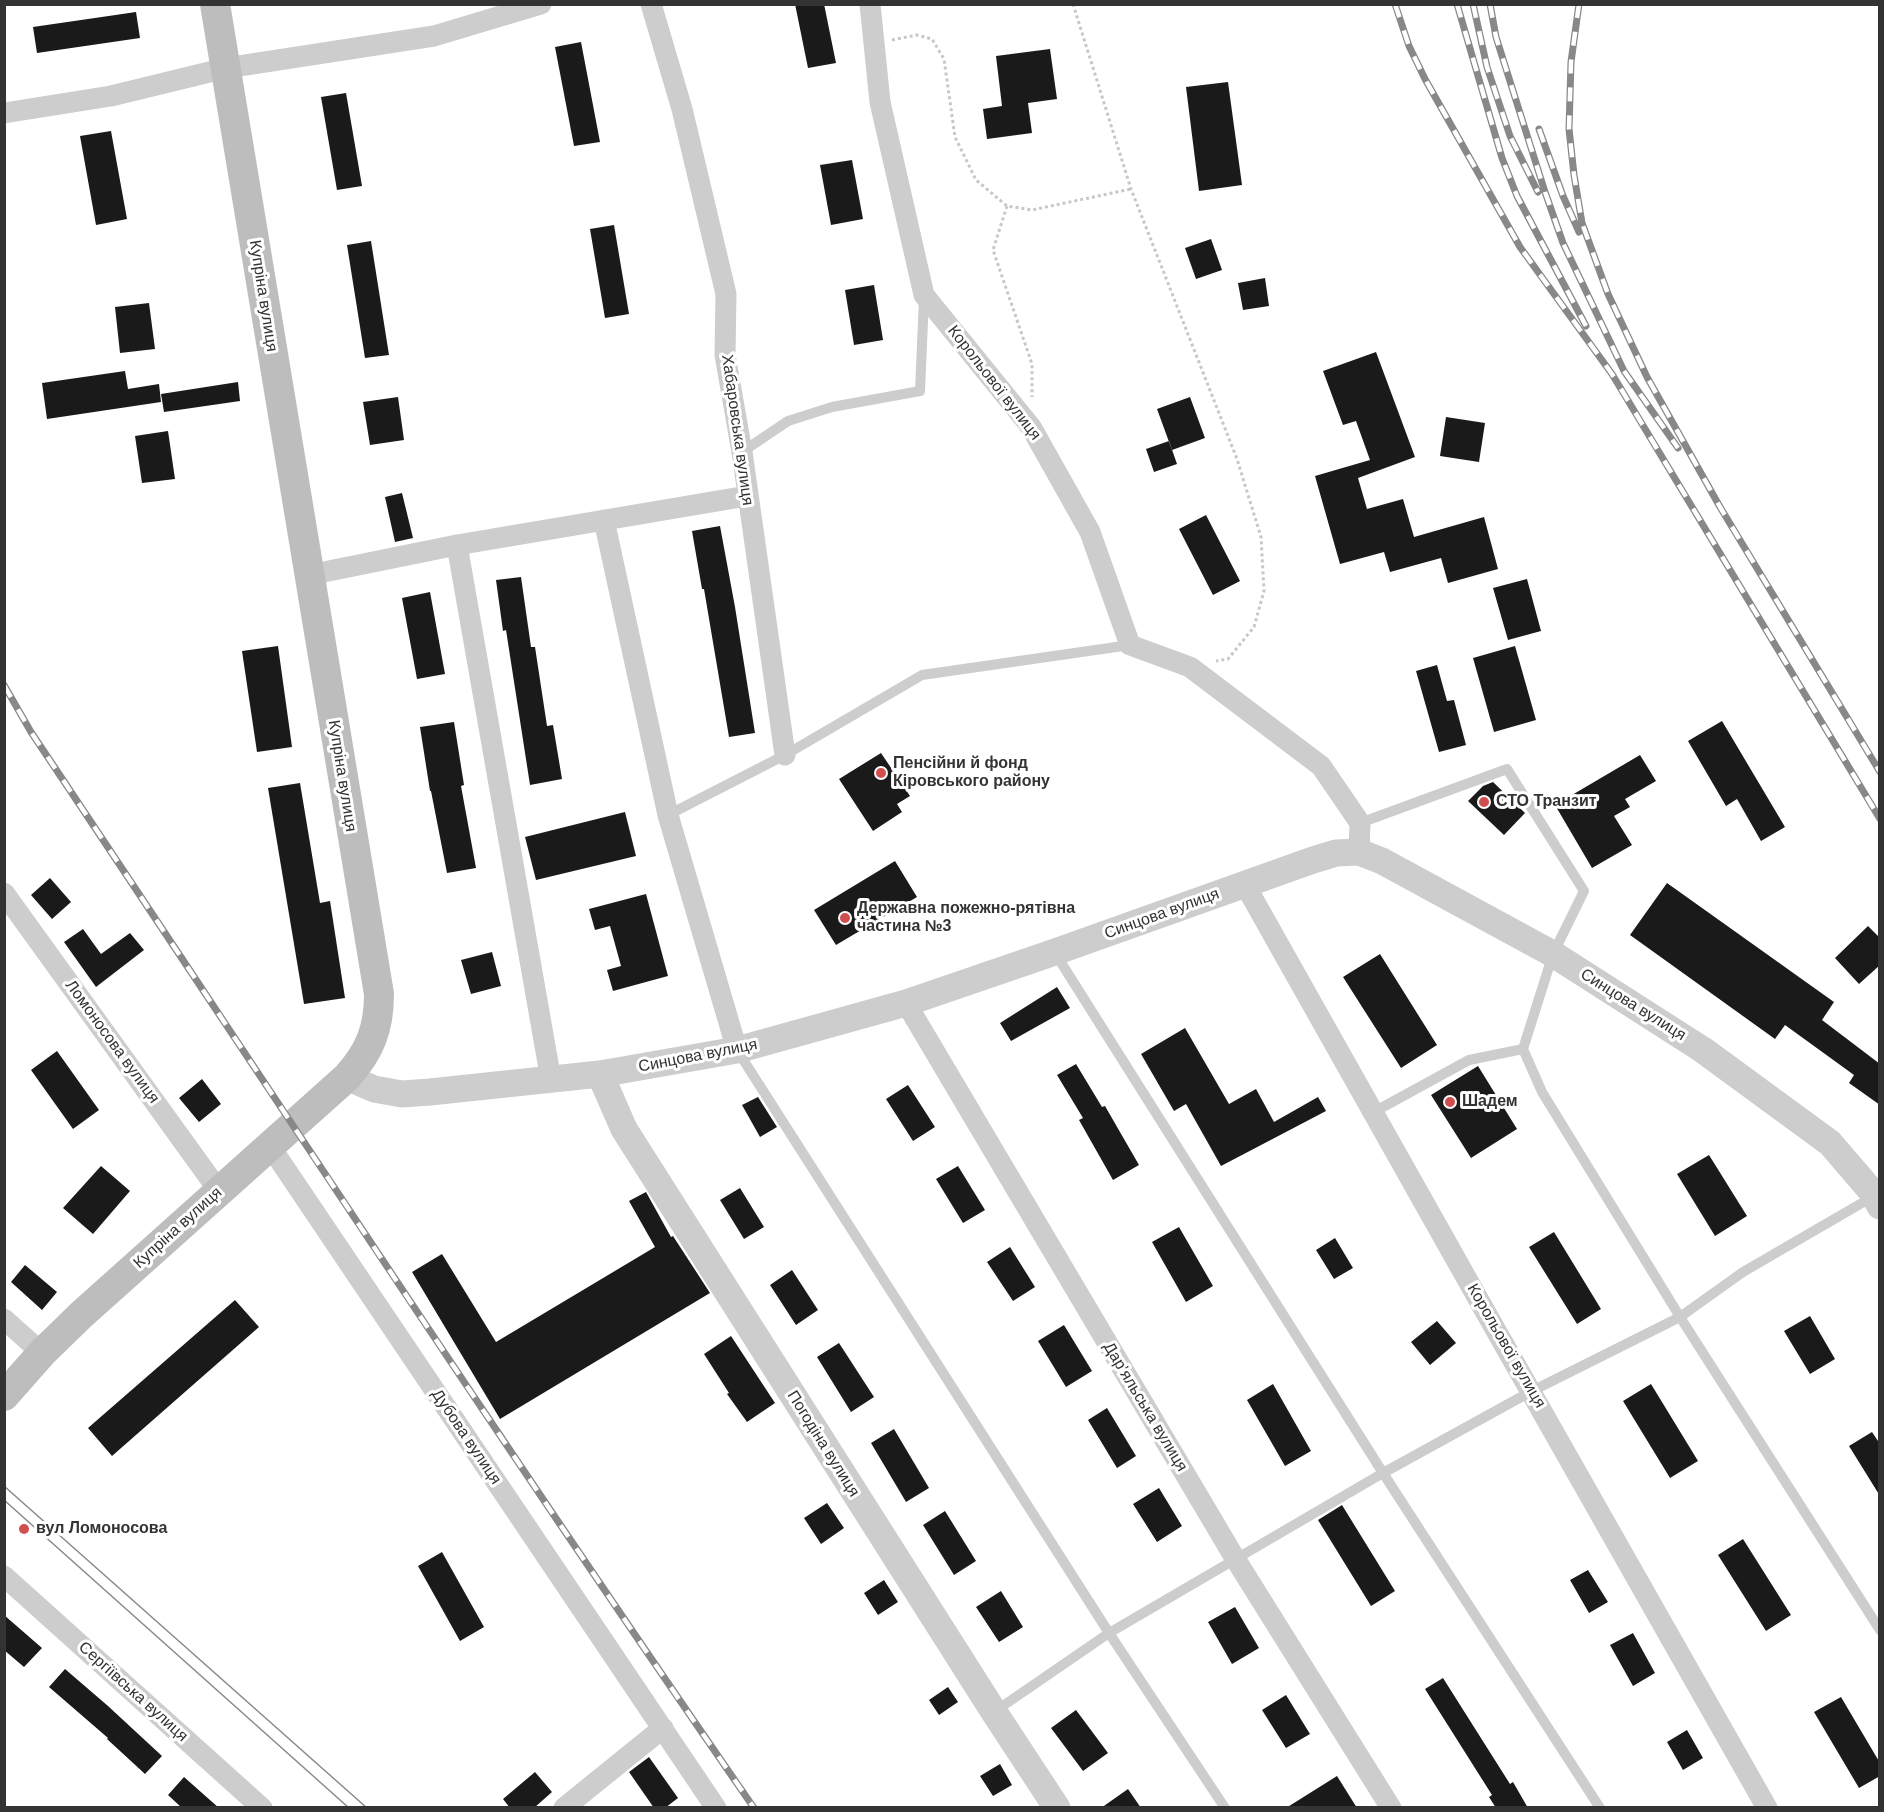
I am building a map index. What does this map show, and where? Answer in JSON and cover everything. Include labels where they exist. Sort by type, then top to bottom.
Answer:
[{"type":"main road","name":"Купріна вулиця","points":[[4,1396],[42,1353],[81,1315],[346,1077],[361,1061],[372,1040],[379,1015],[379,994],[215,4]]},
{"type":"street","points":[[4,113],[111,96],[226,68],[434,36],[541,4]]},
{"type":"street","name":"Хабаровська вулиця","points":[[651,4],[682,109],[726,294],[725,355],[742,452],[785,755]]},
{"type":"street","name":"Корольової вулиця","points":[[870,4],[880,102],[924,295],[1031,427],[1090,532],[1130,645]]},
{"type":"street","points":[[309,575],[457,545],[747,496]]},
{"type":"street","points":[[604,520],[668,815],[737,1050]]},
{"type":"street","points":[[457,545],[551,1080]]},
{"type":"street","points":[[1130,645],[1190,667],[1322,766],[1360,823],[1359,852]]},
{"type":"street","name":"Синцова вулиця","points":[[346,1077],[374,1089],[402,1094],[600,1074],[737,1050],[906,1003],[1336,852],[1359,852],[1410,875],[1553,954],[1703,1050],[1830,1143],[1877,1201]]},
{"type":"street","name":"Корольової вулиця","points":[[1244,884],[1767,1808]]},
{"type":"street","name":"Ломоносова вулиця","points":[[4,893],[219,1191]]},
{"type":"street","name":"Дар’яльська вулиця","points":[[906,1003],[1236,1560],[1391,1808]]},
{"type":"street","name":"Погодіна вулиця","points":[[600,1074],[624,1129],[1057,1808]]},
{"type":"street","name":"Дубова вулиця","points":[[270,1146],[716,1808]]},
{"type":"street","points":[[4,1319],[42,1353]]},
{"type":"street","name":"Сергіївська вулиця","points":[[4,1576],[262,1808]]},
{"type":"street","points":[[564,1808],[663,1728]]},
{"type":"lane","points":[[742,452],[788,421],[832,407],[920,391],[924,295]]},
{"type":"lane","points":[[668,815],[785,755],[922,675],[1130,645]]},
{"type":"lane","points":[[1360,823],[1507,769],[1584,891],[1553,954],[1523,1049],[1542,1092],[1680,1317],[1880,1630]]},
{"type":"lane","points":[[1055,952],[1383,1473],[1600,1808]]},
{"type":"lane","points":[[1372,1113],[1469,1060],[1523,1049]]},
{"type":"lane","points":[[737,1050],[1109,1633],[1224,1808]]},
{"type":"lane","points":[[994,1712],[1109,1633],[1383,1473],[1532,1391],[1680,1317],[1743,1272],[1877,1201]]},
{"type":"path","points":[[1073,4],[1131,189],[1237,459],[1261,537],[1264,591],[1254,627],[1228,659],[1190,667]]},
{"type":"path","points":[[874,43],[917,35],[932,39],[944,59],[955,137],[976,180],[1007,207],[1032,210],[1131,189]]},
{"type":"path","points":[[1007,207],[993,250],[1032,364],[1031,427]]},
{"type":"building","points":[[795,4],[824,4],[836,63],[808,68]]},
{"type":"building","points":[[136,12],[140,38],[37,53],[33,27]]},
{"type":"building","points":[[581,42],[600,142],[574,146],[555,47]]},
{"type":"building","points":[[1050,49],[1057,99],[1028,103],[1032,133],[987,139],[983,109],[1002,106],[996,56]]},
{"type":"building","points":[[1228,82],[1242,185],[1199,191],[1186,87]]},
{"type":"building","points":[[346,93],[362,186],[337,190],[321,97]]},
{"type":"building","points":[[111,131],[127,219],[96,225],[80,136]]},
{"type":"building","points":[[852,160],[863,219],[831,225],[820,165]]},
{"type":"building","points":[[614,225],[629,314],[605,318],[590,229]]},
{"type":"building","points":[[1211,239],[1222,270],[1196,279],[1185,248]]},
{"type":"building","points":[[371,241],[389,355],[365,358],[347,245]]},
{"type":"building","points":[[1265,278],[1269,306],[1243,310],[1238,283]]},
{"type":"building","points":[[874,285],[883,340],[854,345],[845,290]]},
{"type":"building","points":[[149,303],[155,349],[120,353],[115,307]]},
{"type":"building","points":[[1376,352],[1415,457],[1358,478],[1367,509],[1403,499],[1414,537],[1484,517],[1498,569],[1448,583],[1441,558],[1390,572],[1384,552],[1340,564],[1315,476],[1370,460],[1356,421],[1343,425],[1323,371]]},
{"type":"building","points":[[125,371],[128,389],[159,384],[161,402],[47,419],[42,383]]},
{"type":"building","points":[[238,382],[240,401],[164,412],[161,394]]},
{"type":"building","points":[[398,397],[404,440],[370,445],[363,402]]},
{"type":"building","points":[[1190,397],[1205,438],[1172,450],[1157,409]]},
{"type":"building","points":[[1446,417],[1485,423],[1479,462],[1440,456]]},
{"type":"building","points":[[168,431],[175,479],[142,483],[135,436]]},
{"type":"building","points":[[1169,441],[1177,464],[1154,472],[1146,449]]},
{"type":"building","points":[[402,493],[413,538],[395,542],[385,497]]},
{"type":"building","points":[[1206,515],[1240,581],[1213,595],[1179,529]]},
{"type":"building","points":[[720,526],[755,733],[729,737],[692,531]]},
{"type":"building","points":[[521,577],[531,647],[535,647],[547,726],[553,725],[562,779],[530,785],[496,580]]},
{"type":"building","points":[[1527,579],[1541,631],[1508,640],[1493,588]]},
{"type":"building","points":[[430,592],[445,674],[417,679],[402,598]]},
{"type":"building","points":[[278,646],[292,747],[257,752],[242,651]]},
{"type":"building","points":[[1515,646],[1536,720],[1494,732],[1473,658]]},
{"type":"building","points":[[1437,665],[1447,701],[1454,700],[1466,745],[1439,752],[1416,671]]},
{"type":"building","points":[[1722,721],[1785,827],[1761,841],[1737,799],[1726,806],[1688,741]]},
{"type":"building","points":[[454,722],[464,785],[461,786],[476,868],[447,873],[430,791],[420,727]]},
{"type":"building","points":[[881,753],[910,796],[897,804],[902,812],[873,831],[839,779]]},
{"type":"building","points":[[1640,755],[1656,781],[1625,799],[1630,807],[1614,816],[1632,845],[1592,868],[1555,805]]},
{"type":"building","points":[[1493,782],[1525,813],[1504,835],[1468,801],[1483,786]]},
{"type":"building","points":[[300,783],[320,903],[330,901],[345,998],[304,1004],[268,788]]},
{"type":"building","points":[[625,812],[636,856],[536,880],[525,837]]},
{"type":"building","points":[[895,861],[917,897],[836,945],[814,910]]},
{"type":"building","points":[[50,878],[71,902],[52,919],[31,895]]},
{"type":"building","points":[[1667,883],[1834,1002],[1822,1020],[1880,1064],[1880,1105],[1849,1083],[1854,1075],[1785,1025],[1775,1039],[1630,935]]},
{"type":"building","points":[[646,894],[668,976],[613,991],[607,970],[621,966],[610,926],[595,930],[589,909]]},
{"type":"building","points":[[1868,926],[1880,938],[1880,965],[1859,984],[1835,958]]},
{"type":"building","points":[[83,929],[101,954],[130,933],[144,950],[96,987],[64,942]]},
{"type":"building","points":[[492,952],[501,986],[471,994],[461,960]]},
{"type":"building","points":[[1380,954],[1437,1045],[1401,1068],[1343,977]]},
{"type":"building","points":[[1057,987],[1070,1008],[1011,1041],[1000,1023]]},
{"type":"building","points":[[1185,1028],[1229,1104],[1256,1089],[1274,1122],[1318,1097],[1326,1111],[1221,1166],[1186,1104],[1174,1111],[1141,1054]]},
{"type":"building","points":[[57,1051],[99,1110],[73,1129],[31,1070]]},
{"type":"building","points":[[1076,1064],[1102,1107],[1105,1106],[1139,1165],[1113,1180],[1079,1120],[1083,1118],[1057,1075]]},
{"type":"building","points":[[1478,1066],[1517,1129],[1471,1158],[1431,1095]]},
{"type":"building","points":[[202,1079],[221,1104],[199,1122],[179,1098]]},
{"type":"building","points":[[908,1085],[935,1127],[913,1141],[886,1099]]},
{"type":"building","points":[[758,1097],[777,1127],[760,1137],[742,1105]]},
{"type":"building","points":[[1709,1155],[1747,1216],[1715,1236],[1677,1174]]},
{"type":"building","points":[[101,1166],[130,1191],[93,1234],[63,1208]]},
{"type":"building","points":[[958,1166],[985,1210],[963,1223],[936,1179]]},
{"type":"building","points":[[740,1188],[764,1227],[744,1239],[720,1200]]},
{"type":"building","points":[[646,1192],[671,1237],[673,1236],[710,1293],[500,1419],[412,1272],[442,1254],[496,1342],[655,1247],[629,1201]]},
{"type":"building","points":[[1179,1227],[1213,1286],[1186,1302],[1152,1242]]},
{"type":"building","points":[[1554,1232],[1601,1309],[1577,1324],[1529,1247]]},
{"type":"building","points":[[1335,1238],[1353,1268],[1334,1279],[1316,1250]]},
{"type":"building","points":[[1010,1247],[1035,1287],[1013,1301],[987,1262]]},
{"type":"building","points":[[25,1265],[57,1292],[42,1310],[11,1282]]},
{"type":"building","points":[[792,1270],[818,1310],[796,1325],[770,1285]]},
{"type":"building","points":[[235,1300],[259,1327],[112,1456],[88,1428]]},
{"type":"building","points":[[1810,1316],[1835,1359],[1810,1374],[1784,1331]]},
{"type":"building","points":[[1437,1321],[1456,1343],[1430,1365],[1411,1342]]},
{"type":"building","points":[[1064,1325],[1092,1371],[1066,1387],[1038,1341]]},
{"type":"building","points":[[731,1336],[775,1403],[747,1422],[727,1394],[729,1393],[704,1354]]},
{"type":"building","points":[[839,1343],[874,1397],[851,1412],[817,1357]]},
{"type":"building","points":[[1273,1384],[1311,1451],[1285,1466],[1247,1400]]},
{"type":"building","points":[[1651,1384],[1698,1461],[1670,1478],[1623,1401]]},
{"type":"building","points":[[1107,1408],[1136,1456],[1117,1468],[1088,1420]]},
{"type":"building","points":[[894,1429],[929,1488],[906,1502],[871,1443]]},
{"type":"building","points":[[1872,1432],[1880,1444],[1880,1496],[1849,1446]]},
{"type":"building","points":[[1159,1488],[1182,1526],[1157,1542],[1133,1504]]},
{"type":"building","points":[[827,1503],[844,1528],[821,1544],[804,1518]]},
{"type":"building","points":[[1342,1505],[1395,1591],[1371,1606],[1318,1520]]},
{"type":"building","points":[[945,1511],[976,1561],[954,1575],[923,1525]]},
{"type":"building","points":[[1743,1539],[1791,1615],[1766,1631],[1718,1555]]},
{"type":"building","points":[[442,1552],[484,1627],[460,1641],[418,1566]]},
{"type":"building","points":[[1588,1570],[1608,1602],[1589,1613],[1570,1580]]},
{"type":"building","points":[[884,1580],[898,1602],[878,1615],[864,1593]]},
{"type":"building","points":[[1001,1591],[1023,1627],[999,1642],[976,1607]]},
{"type":"building","points":[[1235,1607],[1259,1648],[1232,1664],[1208,1622]]},
{"type":"building","points":[[4,1615],[42,1648],[24,1667],[4,1650]]},
{"type":"building","points":[[1633,1633],[1655,1673],[1633,1686],[1610,1645]]},
{"type":"building","points":[[65,1669],[162,1756],[145,1774],[108,1738],[49,1687]]},
{"type":"building","points":[[1443,1678],[1510,1784],[1513,1782],[1528,1808],[1496,1808],[1489,1797],[1492,1795],[1425,1689]]},
{"type":"building","points":[[948,1687],[958,1702],[939,1715],[929,1700]]},
{"type":"building","points":[[1286,1695],[1310,1734],[1286,1748],[1262,1710]]},
{"type":"building","points":[[1841,1697],[1880,1763],[1880,1776],[1859,1788],[1814,1712]]},
{"type":"building","points":[[1076,1710],[1108,1753],[1083,1771],[1051,1728]]},
{"type":"building","points":[[1687,1730],[1703,1758],[1683,1770],[1667,1742]]},
{"type":"building","points":[[649,1757],[678,1798],[665,1808],[654,1808],[629,1772]]},
{"type":"building","points":[[1000,1764],[1012,1785],[993,1796],[980,1776]]},
{"type":"building","points":[[535,1772],[552,1792],[534,1808],[510,1808],[503,1799]]},
{"type":"building","points":[[1337,1776],[1357,1808],[1286,1808]]},
{"type":"building","points":[[184,1777],[219,1808],[182,1808],[168,1795]]},
{"type":"building","points":[[1128,1789],[1141,1808],[1101,1808]]},
{"type":"tram line","points":[[4,1486],[367,1808]]},
{"type":"tram line","points":[[4,1500],[349,1808]]},
{"type":"railway","points":[[1395,4],[1409,46],[1425,79],[1520,247],[1612,374],[1880,819]]},
{"type":"railway","points":[[1457,4],[1502,158],[1517,196],[1586,326]]},
{"type":"railway","points":[[1473,4],[1487,67],[1510,136],[1538,192]]},
{"type":"railway","points":[[1490,4],[1496,37],[1563,243],[1624,371],[1678,448]]},
{"type":"railway","points":[[1579,4],[1571,62],[1569,129],[1582,223],[1608,294],[1647,377],[1720,507],[1880,772]]},
{"type":"railway","points":[[1539,129],[1563,196],[1579,232]]},
{"type":"railway","points":[[4,685],[31,732],[390,1272],[754,1808]]},
{"type":"place","name":"Пенсійни й фонд Кіровського району","points":[[881,773]]},
{"type":"place","name":"СТО Транзит","points":[[1484,802]]},
{"type":"place","name":"Державна пожежно-рятівна частина №3","points":[[845,918]]},
{"type":"place","name":"Шадем","points":[[1450,1102]]},
{"type":"place","name":"вул Ломоносова","points":[[24,1529]]}]
